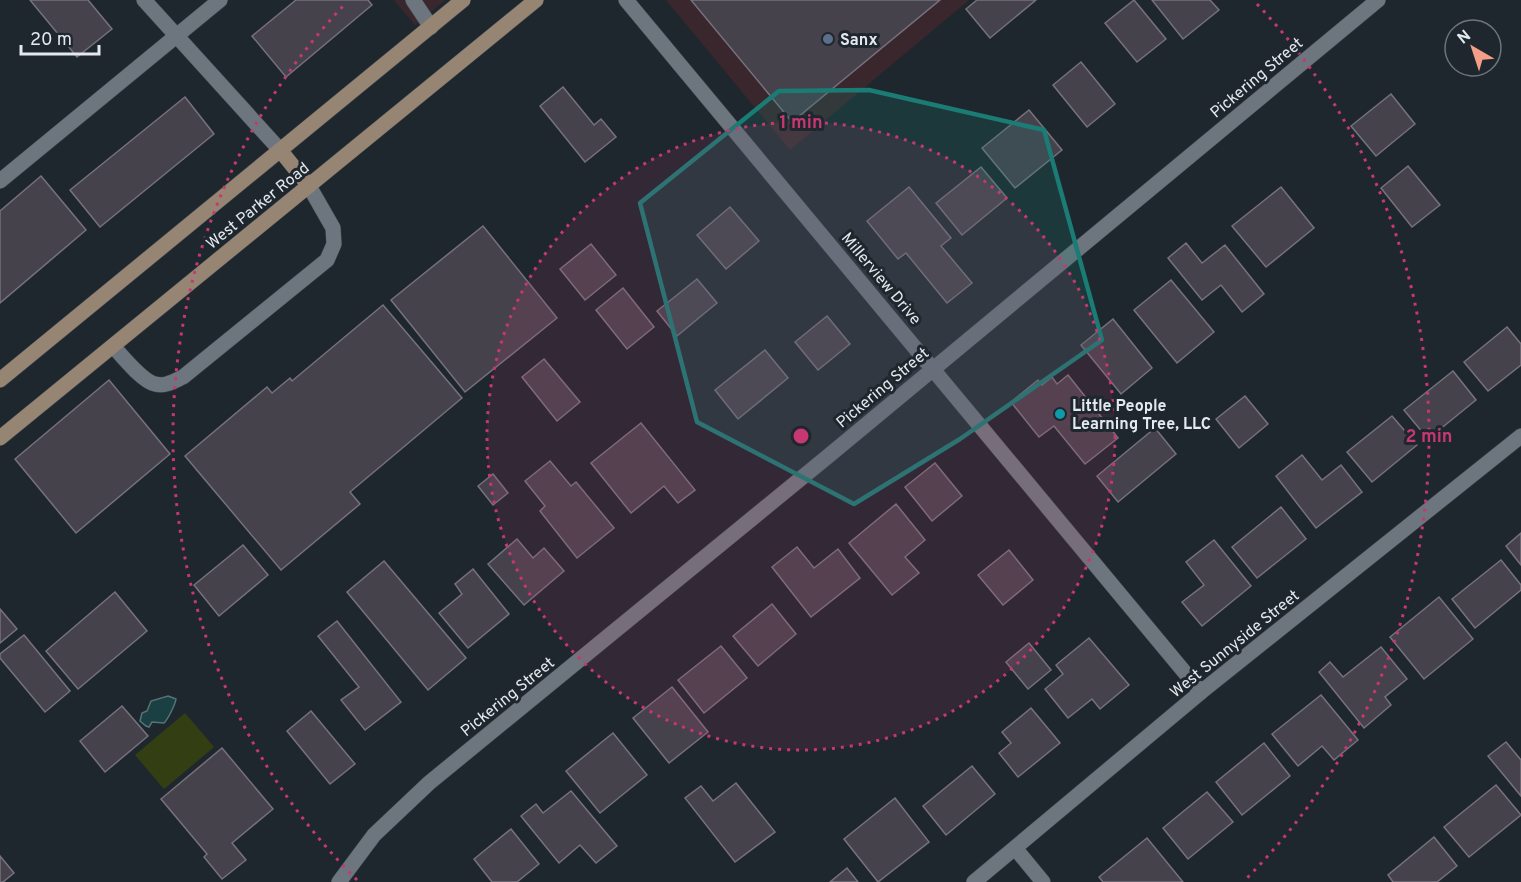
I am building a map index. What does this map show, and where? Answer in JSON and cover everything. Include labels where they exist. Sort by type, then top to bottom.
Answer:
[{"type":"main road","name":"West Parker Road","points":[[0,380],[463,0]]},
{"type":"main road","name":"West Parker Road","points":[[0,438],[536,0]]},
{"type":"main road","points":[[280,150],[309,186]]},
{"type":"street","points":[[144,0],[280,150]]},
{"type":"street","points":[[0,181],[220,0]]},
{"type":"street","points":[[413,0],[431,27]]},
{"type":"street","name":"Millerview Drive","points":[[626,0],[1201,692]]},
{"type":"street","name":"Pickering Street","points":[[339,882],[374,835],[429,783],[832,453],[1378,0]]},
{"type":"street","points":[[113,345],[128,364],[154,384],[167,385],[183,377],[327,260],[334,244],[333,228],[309,186]]},
{"type":"street","name":"West Sunnyside Street","points":[[974,882],[1201,692],[1521,436]]},
{"type":"street","points":[[1015,848],[1043,882]]},
{"type":"highlighted area","points":[[869,90],[1044,130],[1102,340],[960,439],[854,504],[697,422],[640,203],[779,91]]},
{"type":"shaded area","points":[[394,0],[445,0],[415,25]]},
{"type":"shaded area","points":[[666,0],[969,0],[790,150]]},
{"type":"shaded area","points":[[168,696],[176,699],[164,723],[152,722],[149,727],[140,721],[142,713],[147,711],[151,701]]},
{"type":"green space","points":[[185,713],[214,747],[164,789],[135,755]]},
{"type":"building","points":[[30,0],[88,0],[112,29],[77,57]]},
{"type":"building","points":[[296,0],[368,0],[372,5],[286,77],[252,36]]},
{"type":"building","points":[[691,0],[940,0],[792,122]]},
{"type":"building","points":[[977,0],[1036,0],[990,38],[966,9]]},
{"type":"building","points":[[1134,0],[1166,39],[1137,62],[1105,23]]},
{"type":"building","points":[[1152,0],[1210,0],[1219,10],[1183,39]]},
{"type":"building","points":[[1081,62],[1115,104],[1087,127],[1053,85]]},
{"type":"building","points":[[563,87],[594,125],[601,119],[616,137],[585,162],[540,106]]},
{"type":"building","points":[[1391,94],[1415,124],[1376,156],[1351,126]]},
{"type":"building","points":[[185,97],[214,134],[100,227],[70,190]]},
{"type":"building","points":[[1029,110],[1062,150],[1015,188],[982,148]]},
{"type":"building","points":[[1408,166],[1440,205],[1412,227],[1381,188]]},
{"type":"building","points":[[981,167],[1007,198],[962,235],[936,203]]},
{"type":"building","points":[[41,176],[86,230],[0,303],[0,211]]},
{"type":"building","points":[[909,187],[951,238],[941,246],[972,283],[947,303],[906,253],[898,259],[867,221]]},
{"type":"building","points":[[1281,187],[1314,228],[1266,267],[1232,226]]},
{"type":"building","points":[[730,207],[759,241],[726,269],[697,235]]},
{"type":"building","points":[[483,226],[557,318],[465,392],[391,300]]},
{"type":"building","points":[[1186,243],[1202,263],[1225,245],[1264,294],[1242,312],[1221,285],[1202,300],[1168,258]]},
{"type":"building","points":[[591,244],[616,275],[585,300],[560,269]]},
{"type":"building","points":[[697,279],[717,303],[677,336],[657,311]]},
{"type":"building","points":[[1171,280],[1214,332],[1177,363],[1134,310]]},
{"type":"building","points":[[623,288],[654,327],[627,349],[596,310]]},
{"type":"building","points":[[383,305],[462,398],[350,492],[360,504],[281,570],[185,456],[267,387],[272,393],[290,378],[292,381]]},
{"type":"building","points":[[827,316],[850,344],[818,370],[795,342]]},
{"type":"building","points":[[1113,319],[1152,368],[1121,394],[1081,345]]},
{"type":"building","points":[[1507,327],[1521,344],[1521,365],[1488,391],[1464,362]]},
{"type":"building","points":[[765,350],[788,378],[738,419],[715,390]]},
{"type":"building","points":[[544,359],[580,402],[557,421],[522,377]]},
{"type":"building","points":[[1453,371],[1476,400],[1428,439],[1404,410]]},
{"type":"building","name":"Little People Learning Tree, LLC","points":[[1068,375],[1118,438],[1085,464],[1054,426],[1039,437],[1011,402],[1038,380],[1042,385],[1052,377],[1057,384]]},
{"type":"building","points":[[109,380],[170,454],[76,533],[15,459]]},
{"type":"building","points":[[1245,396],[1268,424],[1239,448],[1216,419]]},
{"type":"building","points":[[1392,416],[1417,445],[1372,482],[1347,452]]},
{"type":"building","points":[[641,423],[695,490],[678,503],[664,486],[631,513],[591,463]]},
{"type":"building","points":[[1155,428],[1176,454],[1118,502],[1097,476]]},
{"type":"building","points":[[1302,455],[1322,480],[1341,465],[1362,492],[1316,528],[1276,476]]},
{"type":"building","points":[[550,461],[571,486],[576,482],[614,528],[577,558],[540,511],[545,506],[525,481]]},
{"type":"building","points":[[935,463],[962,496],[932,521],[905,487]]},
{"type":"building","points":[[493,474],[508,493],[493,505],[478,486]]},
{"type":"building","points":[[896,504],[925,540],[905,557],[919,573],[892,595],[849,543]]},
{"type":"building","points":[[1281,507],[1306,539],[1257,578],[1232,547]]},
{"type":"building","points":[[1521,533],[1521,565],[1506,546]]},
{"type":"building","points":[[517,539],[533,558],[544,548],[564,571],[524,605],[488,564]]},
{"type":"building","points":[[1214,540],[1251,586],[1202,626],[1182,602],[1204,585],[1186,562]]},
{"type":"building","points":[[243,545],[268,575],[219,616],[194,585]]},
{"type":"building","points":[[797,547],[814,568],[838,549],[860,578],[811,617],[772,567]]},
{"type":"building","points":[[1009,550],[1033,580],[1003,605],[978,575]]},
{"type":"building","points":[[1501,560],[1521,585],[1521,590],[1475,628],[1452,599]]},
{"type":"building","points":[[384,561],[466,658],[428,690],[347,592]]},
{"type":"building","points":[[473,569],[509,614],[468,648],[439,613],[462,594],[455,584]]},
{"type":"building","points":[[115,592],[147,631],[78,689],[46,651]]},
{"type":"building","points":[[1439,597],[1473,639],[1424,679],[1390,637]]},
{"type":"building","points":[[772,604],[796,634],[758,666],[733,636]]},
{"type":"building","points":[[0,609],[17,629],[0,643]]},
{"type":"building","points":[[337,621],[401,702],[365,730],[341,700],[359,687],[318,636]]},
{"type":"building","points":[[24,635],[70,691],[45,712],[0,658],[0,654]]},
{"type":"building","points":[[1089,638],[1129,685],[1100,709],[1092,699],[1068,718],[1045,689],[1063,674],[1056,665]]},
{"type":"building","points":[[1029,643],[1051,670],[1028,689],[1006,662]]},
{"type":"building","points":[[721,646],[747,678],[704,713],[678,680]]},
{"type":"building","points":[[1381,647],[1407,679],[1385,697],[1391,705],[1364,728],[1319,672],[1330,662],[1343,677]]},
{"type":"building","points":[[672,687],[708,732],[669,763],[633,718]]},
{"type":"building","points":[[1321,695],[1358,740],[1334,760],[1322,746],[1298,766],[1272,734]]},
{"type":"building","points":[[122,706],[148,736],[105,772],[80,741]]},
{"type":"building","points":[[1031,708],[1060,743],[1018,777],[999,753],[1011,743],[1002,732]]},
{"type":"building","points":[[311,711],[355,764],[330,784],[287,731]]},
{"type":"building","points":[[613,733],[647,775],[600,813],[566,771]]},
{"type":"building","points":[[1506,742],[1521,760],[1521,796],[1488,756]]},
{"type":"building","points":[[1264,743],[1290,776],[1242,815],[1216,782]]},
{"type":"building","points":[[222,748],[273,809],[232,843],[246,860],[222,879],[204,857],[207,854],[161,799]]},
{"type":"building","points":[[972,766],[995,794],[946,835],[923,806]]},
{"type":"building","points":[[736,783],[775,832],[735,862],[685,798],[701,786],[713,801]]},
{"type":"building","points":[[1496,785],[1521,815],[1469,857],[1444,827]]},
{"type":"building","points":[[571,791],[617,846],[596,863],[580,845],[559,863],[521,816],[536,804],[543,813]]},
{"type":"building","points":[[1207,792],[1233,822],[1188,859],[1163,828]]},
{"type":"building","points":[[895,798],[929,842],[878,882],[844,839]]},
{"type":"building","points":[[511,829],[539,864],[517,882],[492,882],[474,859]]},
{"type":"building","points":[[1434,837],[1457,866],[1437,882],[1393,882],[1388,875]]},
{"type":"building","points":[[1147,838],[1183,882],[1103,882],[1099,877]]},
{"type":"building","points":[[0,856],[14,873],[3,882],[0,882]]},
{"type":"building","points":[[847,868],[858,882],[830,882]]},
{"type":"place","name":"Sanx","points":[[828,39]]},
{"type":"place","name":"Little People Learning Tree, LLC","points":[[1060,414]]}]
